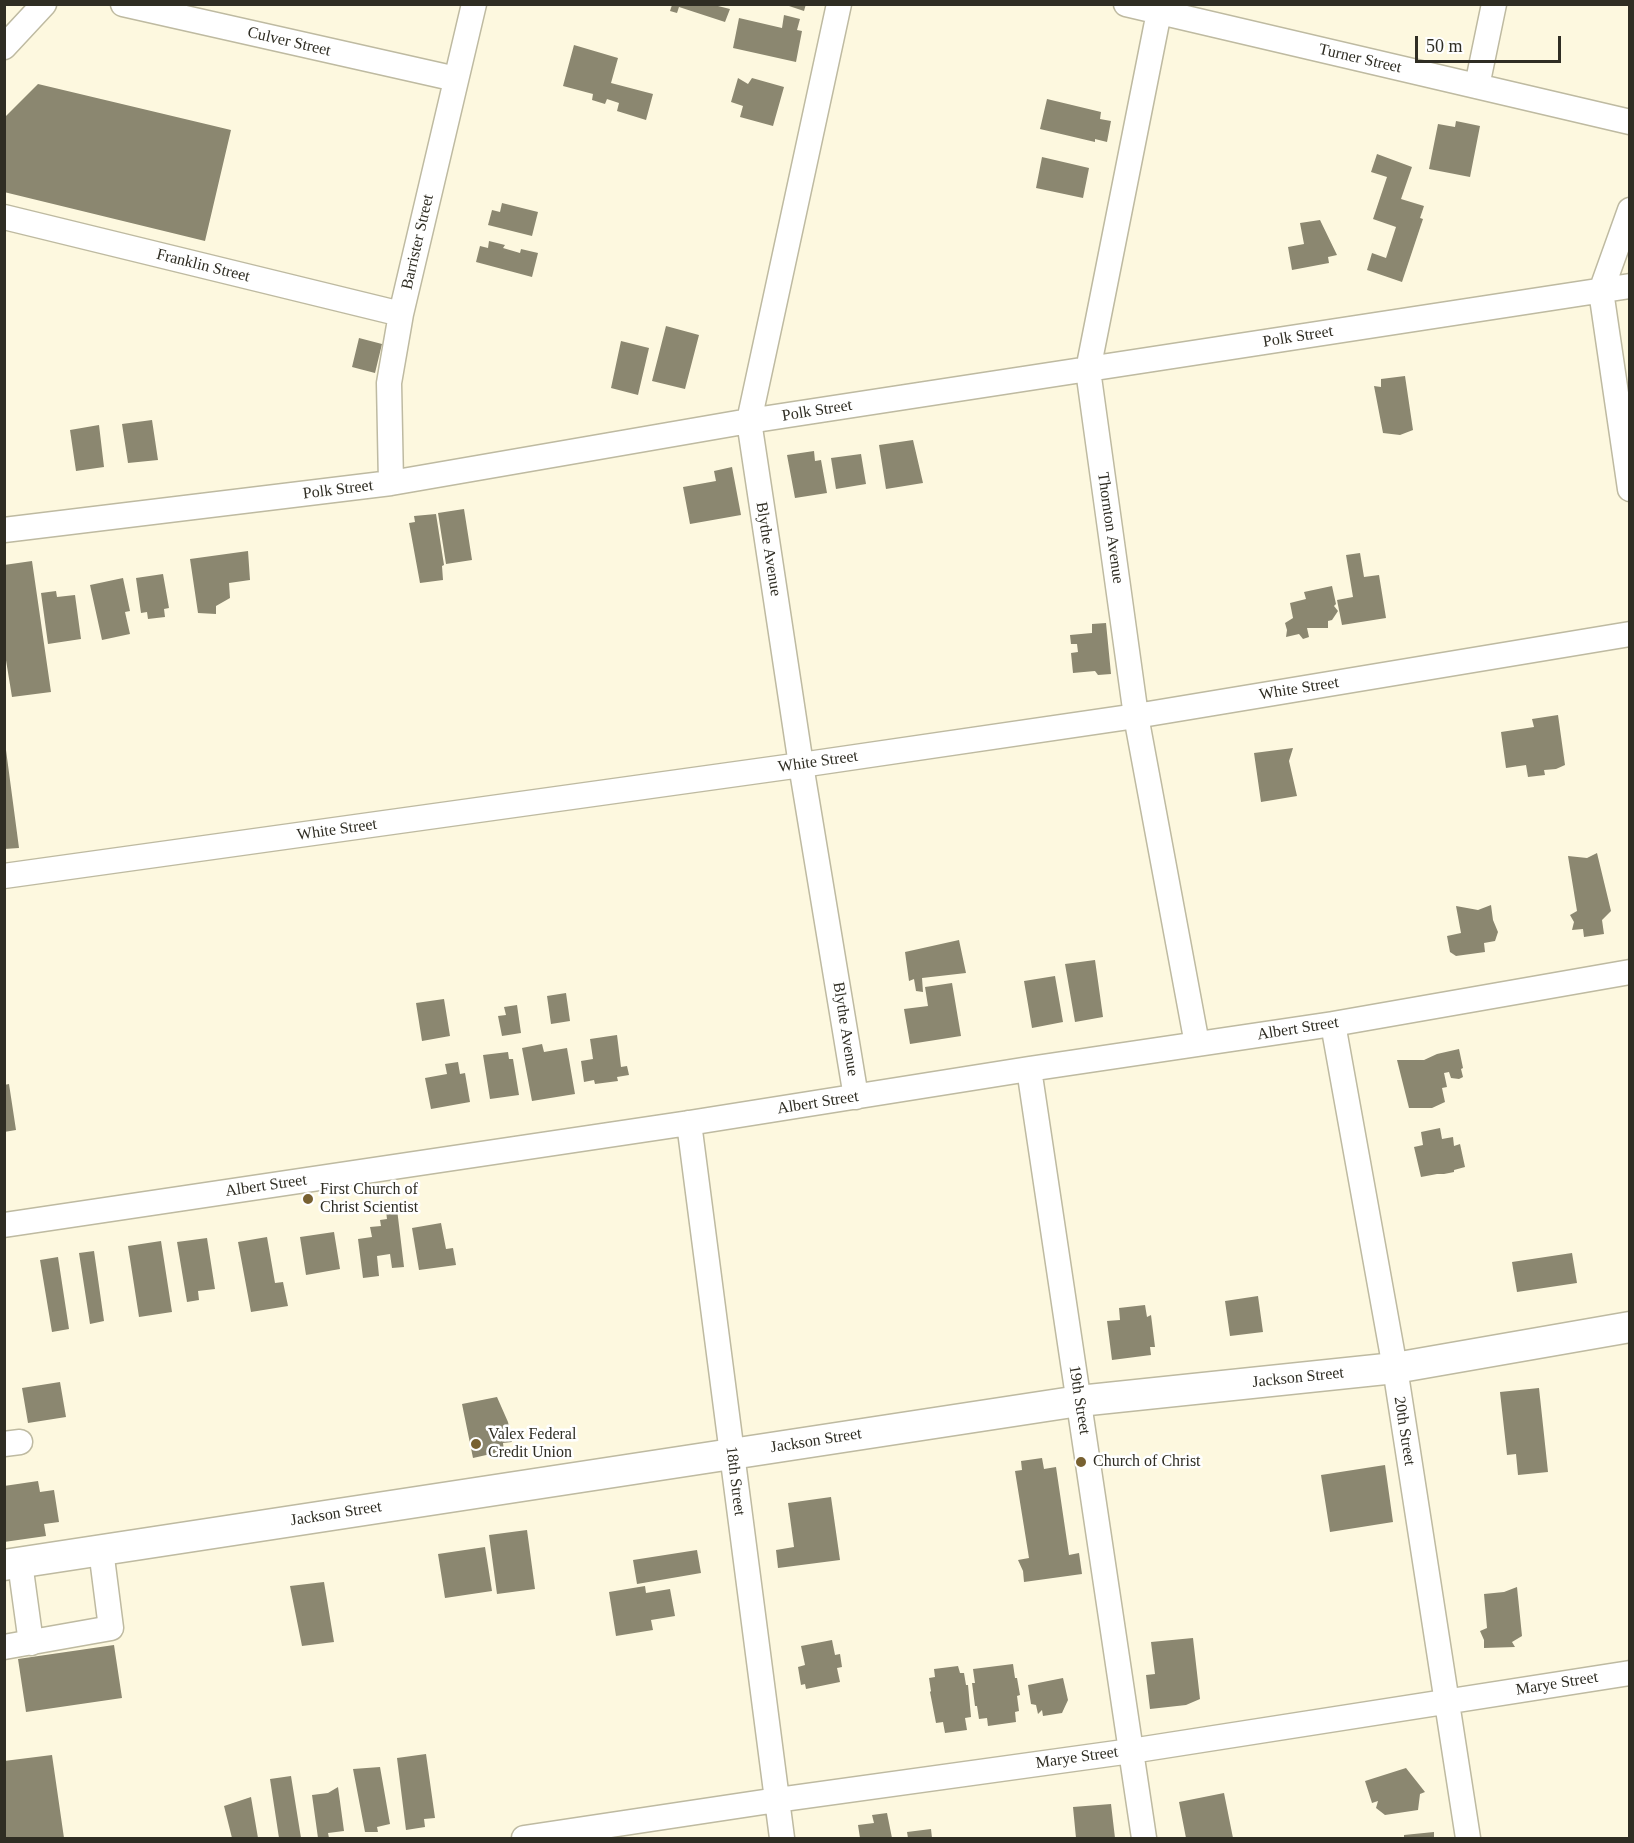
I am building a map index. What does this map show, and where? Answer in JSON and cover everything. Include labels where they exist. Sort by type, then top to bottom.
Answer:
[{"type":"main road","name":"Jackson Street","points":[[12,1564],[1079,1401],[1395,1368],[1629,1327]]},
{"type":"street","points":[[4,46],[44,4]]},
{"type":"street","name":"Culver Street","points":[[123,4],[456,79]]},
{"type":"street","name":"Barrister Street","points":[[391,483],[389,383],[401,315],[474,4]]},
{"type":"street","name":"Blythe Avenue","points":[[839,4],[749,421],[801,765],[856,1097]]},
{"type":"street","name":"Turner Street","points":[[1126,4],[1629,122]]},
{"type":"street","points":[[1477,86],[1494,4]]},
{"type":"street","name":"Thornton Avenue","points":[[1159,12],[1088,370],[1136,716],[1197,1044]]},
{"type":"street","points":[[1629,210],[1601,291],[1629,489]]},
{"type":"street","name":"Franklin Street","points":[[4,217],[401,315]]},
{"type":"street","name":"Polk Street","points":[[4,530],[391,483],[749,421],[1629,286]]},
{"type":"street","name":"White Street","points":[[4,876],[1136,716],[1629,634]]},
{"type":"street","name":"Albert Street","points":[[4,1225],[1334,1024],[1629,972]]},
{"type":"street","name":"20th Street","points":[[1334,1024],[1395,1368],[1467,1839]]},
{"type":"street","name":"19th Street","points":[[1029,1069],[1144,1839]]},
{"type":"street","name":"18th Street","points":[[689,1123],[782,1839]]},
{"type":"street","points":[[12,1564],[12,1641],[111,1628],[101,1550]]},
{"type":"street","name":"Marye Street","points":[[524,1839],[777,1800],[1131,1751],[1629,1673]]},
{"type":"building","points":[[783,4],[806,4],[804,11]]},
{"type":"building","points":[[672,5],[714,5],[730,9],[725,22],[679,7],[677,13],[670,11]]},
{"type":"building","points":[[784,15],[800,19],[797,30],[802,31],[796,62],[733,48],[739,18],[782,28]]},
{"type":"building","points":[[574,45],[618,58],[611,83],[653,94],[646,120],[617,111],[619,103],[607,99],[605,104],[592,100],[593,94],[563,86]]},
{"type":"building","points":[[738,78],[748,84],[752,78],[784,87],[773,126],[740,117],[743,106],[731,102]]},
{"type":"building","points":[[38,84],[231,130],[205,241],[4,192],[4,118]]},
{"type":"building","points":[[1047,99],[1101,112],[1100,119],[1111,121],[1107,142],[1095,139],[1095,142],[1040,129]]},
{"type":"building","points":[[1456,121],[1480,126],[1470,177],[1429,169],[1438,124],[1455,127]]},
{"type":"building","points":[[1377,154],[1412,167],[1401,199],[1424,206],[1420,218],[1423,219],[1402,282],[1367,270],[1372,253],[1386,258],[1396,227],[1373,219],[1387,177],[1371,172]]},
{"type":"building","points":[[1042,157],[1089,168],[1083,198],[1036,188]]},
{"type":"building","points":[[502,203],[538,212],[532,236],[488,225],[492,210],[500,212]]},
{"type":"building","points":[[1320,220],[1337,255],[1328,257],[1329,263],[1292,270],[1288,247],[1304,244],[1300,223]]},
{"type":"building","points":[[489,241],[505,245],[503,248],[520,253],[521,249],[538,253],[532,277],[476,262],[480,246],[488,248]]},
{"type":"building","points":[[666,326],[699,335],[685,389],[652,381]]},
{"type":"building","points":[[359,338],[382,344],[375,373],[352,367]]},
{"type":"building","points":[[621,341],[649,348],[638,395],[611,388]]},
{"type":"building","points":[[1405,376],[1413,430],[1400,435],[1383,433],[1374,386],[1381,387],[1381,379]]},
{"type":"building","points":[[152,420],[158,460],[128,463],[122,424]]},
{"type":"building","points":[[99,425],[104,467],[76,471],[70,430]]},
{"type":"building","points":[[913,440],[923,483],[886,489],[879,445]]},
{"type":"building","points":[[814,451],[815,461],[821,460],[827,493],[795,498],[787,455]]},
{"type":"building","points":[[861,454],[866,484],[836,489],[831,458]]},
{"type":"building","points":[[732,467],[741,515],[690,524],[683,487],[716,481],[714,471]]},
{"type":"building","points":[[464,509],[472,560],[446,564],[438,513]]},
{"type":"building","points":[[436,514],[444,565],[442,566],[443,580],[420,583],[409,523],[415,522],[414,516]]},
{"type":"building","points":[[248,551],[250,580],[229,583],[230,598],[216,606],[216,614],[198,613],[190,559]]},
{"type":"building","points":[[1360,553],[1364,577],[1379,575],[1386,618],[1342,625],[1337,600],[1353,597],[1346,555]]},
{"type":"building","points":[[32,561],[51,692],[12,697],[4,648],[4,565]]},
{"type":"building","points":[[163,574],[169,608],[164,609],[165,617],[148,619],[147,612],[141,613],[136,578]]},
{"type":"building","points":[[123,578],[130,611],[125,612],[130,634],[102,640],[90,585]]},
{"type":"building","points":[[1332,586],[1336,604],[1334,606],[1338,611],[1332,620],[1328,621],[1328,628],[1307,628],[1309,637],[1303,639],[1299,634],[1286,637],[1285,623],[1293,618],[1290,603],[1306,599],[1304,592]]},
{"type":"building","points":[[56,591],[57,597],[75,595],[81,639],[48,644],[41,593]]},
{"type":"building","points":[[1106,623],[1111,674],[1098,675],[1095,671],[1073,673],[1071,653],[1078,652],[1077,644],[1071,644],[1070,635],[1092,633],[1092,624]]},
{"type":"building","points":[[1558,715],[1565,765],[1556,769],[1544,770],[1545,775],[1528,777],[1526,765],[1506,768],[1501,732],[1534,727],[1532,719]]},
{"type":"building","points":[[1293,748],[1289,761],[1297,796],[1261,802],[1254,753]]},
{"type":"building","points":[[6,750],[19,848],[4,849],[4,751]]},
{"type":"building","points":[[1597,853],[1611,911],[1602,920],[1604,934],[1584,937],[1583,929],[1572,930],[1574,922],[1570,915],[1577,911],[1568,856],[1587,858]]},
{"type":"building","points":[[1491,905],[1493,920],[1498,932],[1495,941],[1484,943],[1485,952],[1456,956],[1450,952],[1447,936],[1461,933],[1456,906],[1478,910]]},
{"type":"building","points":[[959,940],[966,973],[922,978],[923,992],[916,991],[914,979],[909,981],[905,952]]},
{"type":"building","points":[[1095,960],[1103,1017],[1075,1022],[1065,964]]},
{"type":"building","points":[[1055,976],[1063,1022],[1032,1028],[1024,981]]},
{"type":"building","points":[[952,983],[961,1036],[910,1044],[904,1009],[928,1006],[925,987]]},
{"type":"building","points":[[566,993],[570,1021],[551,1024],[547,996]]},
{"type":"building","points":[[444,999],[450,1036],[422,1041],[416,1003]]},
{"type":"building","points":[[517,1005],[521,1033],[502,1036],[498,1016],[506,1015],[504,1007]]},
{"type":"building","points":[[617,1035],[621,1067],[627,1066],[629,1075],[617,1077],[618,1081],[595,1084],[594,1080],[584,1082],[581,1061],[593,1059],[590,1039]]},
{"type":"building","points":[[542,1044],[544,1052],[567,1048],[575,1094],[532,1101],[522,1048]]},
{"type":"building","points":[[1459,1049],[1463,1077],[1451,1078],[1449,1072],[1444,1073],[1447,1087],[1442,1088],[1445,1102],[1432,1108],[1409,1108],[1397,1060],[1424,1060],[1437,1054]]},
{"type":"building","points":[[508,1052],[509,1059],[513,1059],[519,1095],[490,1099],[483,1055]]},
{"type":"building","points":[[458,1062],[460,1074],[465,1073],[470,1102],[431,1109],[425,1078],[447,1074],[445,1064]]},
{"type":"building","points":[[9,1084],[16,1130],[4,1132],[4,1085]]},
{"type":"building","points":[[1440,1128],[1442,1139],[1453,1137],[1454,1146],[1460,1144],[1465,1167],[1454,1170],[1454,1172],[1421,1177],[1414,1147],[1423,1145],[1421,1132]]},
{"type":"building","points":[[397,1209],[404,1267],[392,1268],[390,1254],[377,1256],[379,1276],[363,1278],[358,1239],[372,1237],[370,1227],[381,1226],[380,1220],[387,1219],[386,1211]]},
{"type":"building","points":[[441,1223],[446,1249],[453,1248],[456,1265],[419,1270],[412,1228]]},
{"type":"building","points":[[334,1232],[340,1269],[306,1275],[300,1237]]},
{"type":"building","points":[[267,1237],[275,1283],[283,1282],[288,1306],[251,1312],[238,1242]]},
{"type":"building","points":[[207,1238],[215,1289],[198,1291],[199,1300],[187,1302],[177,1242]]},
{"type":"building","points":[[161,1241],[172,1312],[139,1317],[128,1246]]},
{"type":"building","points":[[94,1251],[104,1321],[90,1324],[79,1253]]},
{"type":"building","points":[[1572,1253],[1577,1283],[1517,1292],[1512,1262]]},
{"type":"building","points":[[58,1257],[69,1329],[52,1332],[40,1260]]},
{"type":"building","points":[[1258,1296],[1263,1332],[1230,1336],[1225,1301]]},
{"type":"building","points":[[1145,1305],[1147,1317],[1151,1315],[1155,1347],[1150,1347],[1151,1355],[1112,1360],[1107,1321],[1120,1320],[1119,1308]]},
{"type":"building","points":[[60,1382],[66,1417],[28,1423],[22,1388]]},
{"type":"building","points":[[1539,1388],[1548,1472],[1518,1475],[1516,1454],[1507,1455],[1500,1392]]},
{"type":"building","points":[[497,1397],[508,1422],[512,1442],[503,1443],[504,1451],[473,1458],[462,1404]]},
{"type":"building","points":[[1042,1458],[1044,1469],[1056,1467],[1069,1555],[1079,1553],[1082,1574],[1024,1582],[1023,1571],[1018,1560],[1029,1558],[1015,1471],[1022,1470],[1021,1461]]},
{"type":"building","points":[[1385,1465],[1393,1522],[1330,1532],[1321,1475]]},
{"type":"building","points":[[38,1481],[40,1492],[54,1490],[59,1522],[44,1524],[46,1536],[4,1542],[4,1486]]},
{"type":"building","points":[[831,1497],[840,1560],[778,1568],[776,1550],[794,1547],[788,1503]]},
{"type":"building","points":[[527,1530],[535,1589],[497,1594],[489,1535]]},
{"type":"building","points":[[485,1547],[492,1591],[445,1598],[438,1554]]},
{"type":"building","points":[[697,1550],[701,1573],[637,1584],[633,1560]]},
{"type":"building","points":[[324,1582],[334,1642],[302,1646],[290,1586]]},
{"type":"building","points":[[645,1586],[646,1593],[670,1589],[675,1616],[651,1620],[653,1630],[616,1636],[609,1592]]},
{"type":"building","points":[[1517,1587],[1522,1636],[1512,1642],[1515,1647],[1484,1648],[1484,1640],[1480,1631],[1487,1628],[1484,1594],[1504,1592]]},
{"type":"building","points":[[1193,1638],[1200,1699],[1186,1705],[1150,1709],[1146,1675],[1155,1674],[1151,1642]]},
{"type":"building","points":[[832,1640],[835,1655],[840,1654],[842,1667],[837,1668],[840,1682],[806,1689],[805,1684],[801,1685],[798,1667],[805,1665],[801,1646]]},
{"type":"building","points":[[114,1645],[122,1698],[26,1712],[18,1659]]},
{"type":"building","points":[[1013,1664],[1020,1695],[1017,1696],[1019,1711],[1015,1712],[1016,1722],[988,1726],[987,1718],[979,1719],[977,1706],[975,1706],[973,1669]]},
{"type":"building","points":[[958,1666],[960,1673],[964,1673],[966,1685],[968,1685],[971,1717],[965,1718],[967,1730],[945,1733],[943,1722],[936,1723],[929,1678],[935,1677],[934,1669]]},
{"type":"building","points":[[1063,1678],[1068,1700],[1062,1713],[1043,1716],[1042,1710],[1038,1714],[1036,1705],[1031,1704],[1028,1685]]},
{"type":"building","points":[[426,1754],[435,1818],[424,1819],[425,1827],[406,1830],[397,1758]]},
{"type":"building","points":[[52,1755],[64,1838],[4,1838],[4,1761]]},
{"type":"building","points":[[380,1767],[390,1824],[377,1827],[378,1832],[365,1832],[353,1769]]},
{"type":"building","points":[[1406,1768],[1425,1792],[1420,1794],[1418,1810],[1385,1815],[1376,1808],[1378,1801],[1372,1803],[1365,1781]]},
{"type":"building","points":[[291,1776],[301,1838],[279,1838],[270,1779]]},
{"type":"building","points":[[338,1787],[344,1831],[328,1833],[329,1838],[318,1838],[312,1795],[328,1793]]},
{"type":"building","points":[[1224,1793],[1233,1838],[1186,1838],[1179,1802]]},
{"type":"building","points":[[251,1797],[258,1838],[232,1838],[224,1806]]},
{"type":"building","points":[[1111,1804],[1115,1838],[1076,1838],[1073,1807]]},
{"type":"building","points":[[887,1813],[892,1838],[860,1838],[858,1825],[874,1823],[872,1815]]},
{"type":"building","points":[[931,1829],[932,1838],[908,1838],[907,1832]]},
{"type":"building","points":[[1434,1832],[1434,1838],[1404,1838],[1404,1835]]},
{"type":"place","name":"First Church of Christ Scientist","points":[[308,1199]]},
{"type":"place","name":"Valex Federal Credit Union","points":[[476,1444]]},
{"type":"place","name":"Church of Christ","points":[[1081,1462]]}]
